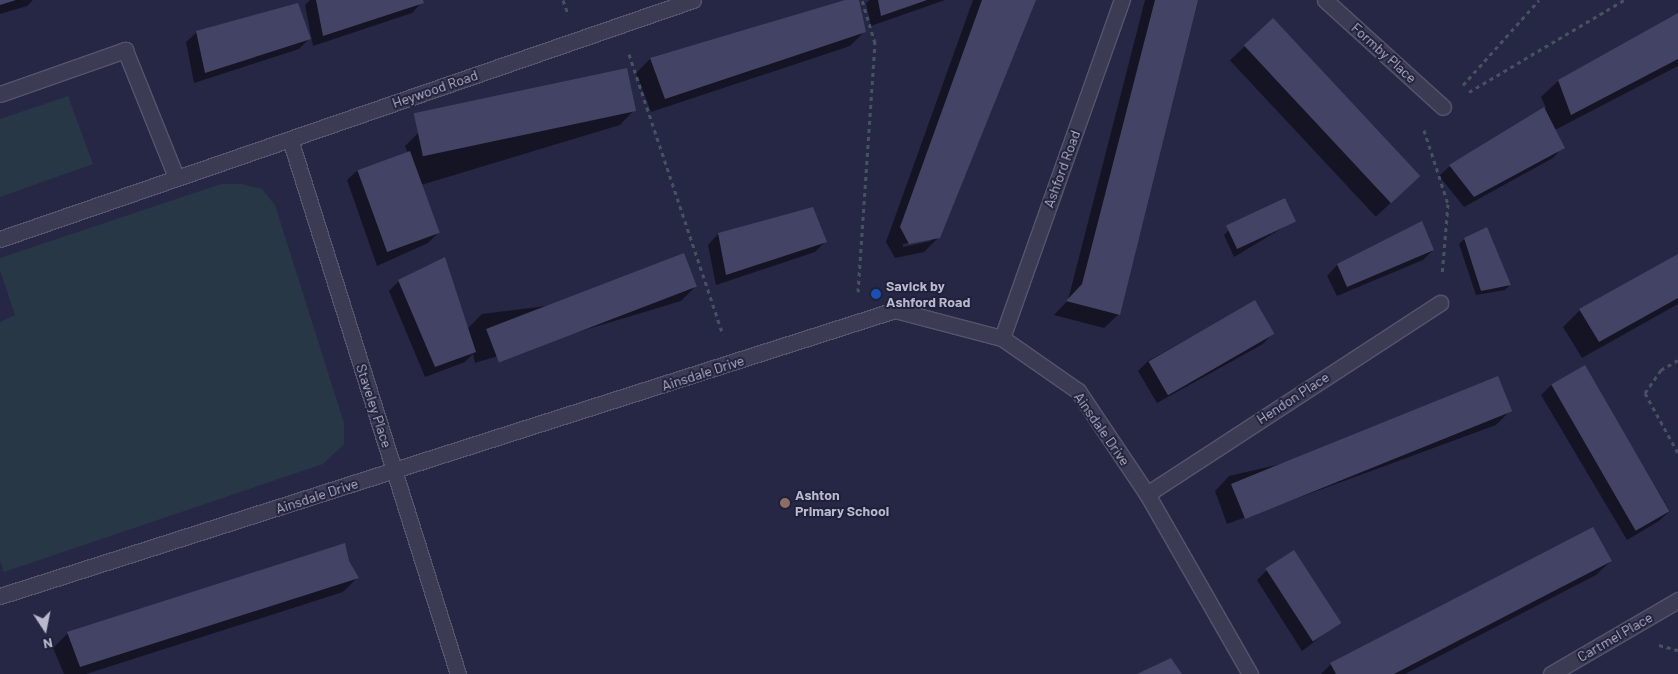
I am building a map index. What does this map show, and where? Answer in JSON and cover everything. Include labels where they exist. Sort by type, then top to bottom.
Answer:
[{"type":"street","name":"Heywood Road","points":[[0,239],[693,0]]},
{"type":"street","name":"Ashford Road","points":[[1002,338],[1122,0]]},
{"type":"street","name":"Formby Place","points":[[1325,0],[1443,107]]},
{"type":"street","points":[[0,94],[125,50],[176,177]]},
{"type":"street","name":"Staveley Place","points":[[290,139],[458,674]]},
{"type":"street","name":"Hendon Place","points":[[1147,494],[1440,303]]},
{"type":"street","name":"Ainsdale Drive","points":[[0,596],[733,364],[895,310],[1002,338],[1078,392],[1147,494],[1250,674]]},
{"type":"street","name":"Cartmel Place","points":[[1551,674],[1678,600]]},
{"type":"path","points":[[856,322],[875,43],[862,0]]},
{"type":"path","points":[[1440,303],[1448,204],[1424,129],[1539,0]]},
{"type":"path","points":[[1443,107],[1624,0]]},
{"type":"path","points":[[620,26],[733,364]]},
{"type":"path","points":[[1678,360],[1661,370],[1645,394],[1678,453]]},
{"type":"shaded area","points":[[68,96],[93,164],[0,197],[0,119]]},
{"type":"shaded area","points":[[221,184],[242,184],[262,189],[275,205],[344,423],[344,444],[323,464],[4,572],[0,560],[0,322],[15,315],[0,270],[0,258]]},
{"type":"building","points":[[0,0],[16,0],[0,5]]},
{"type":"building","points":[[316,0],[423,0],[424,3],[323,36]]},
{"type":"building","points":[[845,0],[859,0],[866,32],[665,99],[650,58]]},
{"type":"building","points":[[878,0],[927,0],[881,16]]},
{"type":"building","points":[[982,0],[1036,0],[940,238],[909,244],[900,227]]},
{"type":"building","points":[[1155,0],[1198,0],[1120,315],[1066,301],[1082,284]]},
{"type":"building","points":[[298,3],[311,39],[205,73],[196,31]]},
{"type":"building","points":[[1678,13],[1678,59],[1571,115],[1558,80]]},
{"type":"building","points":[[1273,18],[1420,176],[1391,203],[1244,45]]},
{"type":"building","points":[[627,68],[636,111],[423,156],[414,113]]},
{"type":"building","points":[[1544,107],[1565,148],[1474,197],[1449,165]]},
{"type":"building","points":[[410,151],[440,233],[387,252],[357,170]]},
{"type":"building","points":[[1285,198],[1296,222],[1237,249],[1226,225]]},
{"type":"building","points":[[813,207],[827,242],[726,275],[718,233]]},
{"type":"building","points":[[1422,221],[1434,250],[1347,287],[1337,264]]},
{"type":"building","points":[[1487,227],[1511,285],[1481,291],[1464,238]]},
{"type":"building","points":[[684,253],[697,287],[499,363],[486,329]]},
{"type":"building","points":[[1678,254],[1678,298],[1599,342],[1579,309]]},
{"type":"building","points":[[445,257],[476,352],[435,367],[398,280]]},
{"type":"building","points":[[1255,300],[1274,334],[1168,395],[1148,362]]},
{"type":"building","points":[[1585,365],[1670,511],[1636,531],[1551,384]]},
{"type":"building","points":[[1498,376],[1512,411],[1245,519],[1231,484]]},
{"type":"building","points":[[1593,527],[1612,561],[1394,674],[1336,674],[1330,663]]},
{"type":"building","points":[[345,543],[349,561],[359,578],[80,667],[67,632]]},
{"type":"building","points":[[1294,550],[1341,623],[1313,641],[1265,569]]},
{"type":"building","points":[[1171,658],[1182,674],[1137,674]]},
{"type":"place","name":"Savick by Ashford Road","points":[[876,294]]},
{"type":"place","name":"Ashton Primary School","points":[[785,503]]}]
